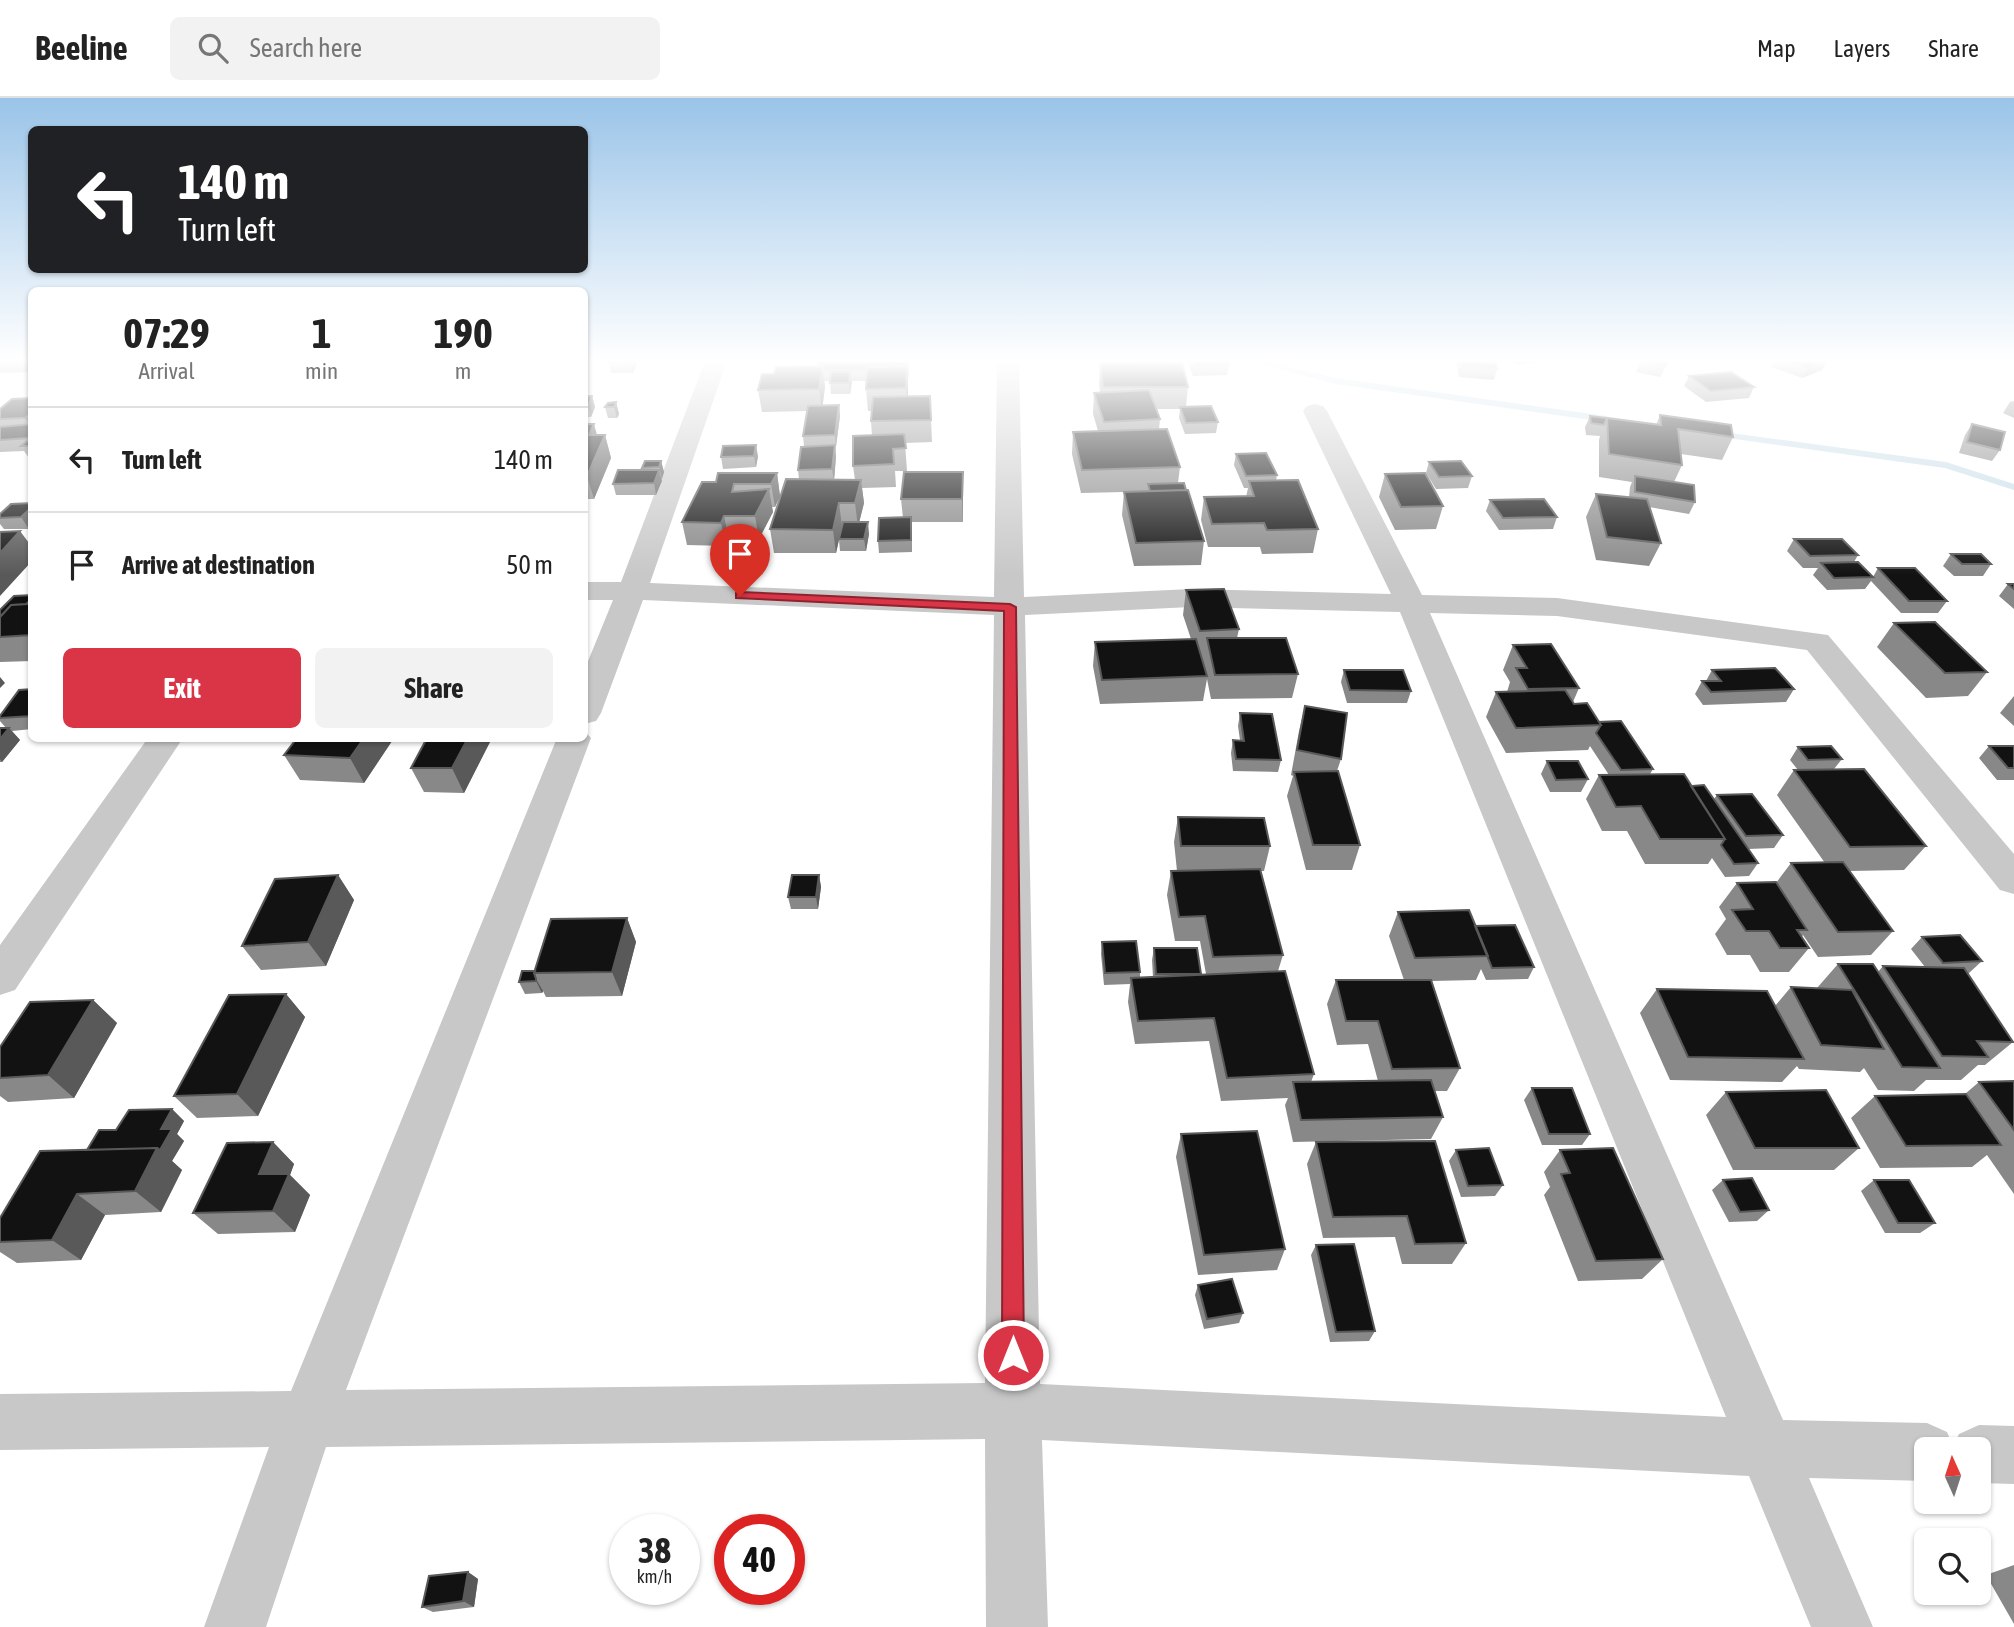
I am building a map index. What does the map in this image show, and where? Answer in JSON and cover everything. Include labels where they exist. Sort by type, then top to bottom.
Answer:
[{"type":"street","points":[[588,703],[690,432]]},
{"type":"street","points":[[1009,432],[1013,1411],[1017,1627]]},
{"type":"street","points":[[1326,432],[1411,603],[1842,1627]]},
{"type":"street","points":[[588,591],[1010,607],[1191,598],[1557,607],[1817,642],[2014,880]]},
{"type":"street","points":[[0,978],[163,742]]},
{"type":"street","points":[[235,1627],[308,1418],[572,742]]},
{"type":"street","points":[[0,1422],[1013,1411],[1765,1447],[1914,1452]]},
{"type":"street","points":[[1992,1454],[2014,1455]]},
{"type":"building","points":[[0,432],[28,432],[28,438],[0,440]]},
{"type":"building","points":[[804,432],[835,432],[835,435],[803,436]]},
{"type":"building","points":[[1073,432],[1168,432],[1180,467],[1082,470]]},
{"type":"building","points":[[1608,432],[1678,432],[1682,465],[1609,454]]},
{"type":"building","points":[[1701,432],[1732,432],[1733,437]]},
{"type":"building","points":[[1970,432],[2005,432],[2000,450],[1967,442]]},
{"type":"building","points":[[904,434],[906,448],[893,449],[894,464],[853,466],[853,436]]},
{"type":"building","points":[[588,435],[605,435],[588,474]]},
{"type":"building","points":[[756,445],[754,456],[721,457],[723,446]]},
{"type":"building","points":[[835,445],[832,469],[798,470],[801,447]]},
{"type":"building","points":[[1266,453],[1277,475],[1246,476],[1236,454]]},
{"type":"building","points":[[645,461],[661,461],[659,467],[642,468]]},
{"type":"building","points":[[1461,461],[1472,476],[1439,477],[1429,462]]},
{"type":"building","points":[[618,470],[659,470],[654,483],[613,484]]},
{"type":"building","points":[[904,472],[963,472],[962,499],[901,499]]},
{"type":"building","points":[[718,473],[777,473],[771,484],[734,484],[732,492],[769,489],[755,516],[724,516],[721,523],[682,522],[702,482],[716,482]]},
{"type":"building","points":[[1425,473],[1443,506],[1401,507],[1385,474]]},
{"type":"building","points":[[1635,476],[1694,485],[1695,502],[1635,492]]},
{"type":"building","points":[[786,479],[861,480],[855,503],[839,503],[833,530],[770,529]]},
{"type":"building","points":[[1298,480],[1318,529],[1267,530],[1264,523],[1212,524],[1204,497],[1254,496],[1249,481]]},
{"type":"building","points":[[1184,483],[1186,490],[1150,491],[1148,484]]},
{"type":"building","points":[[1188,490],[1204,541],[1136,543],[1124,492]]},
{"type":"building","points":[[1596,494],[1647,499],[1661,543],[1607,537]]},
{"type":"building","points":[[1544,499],[1557,517],[1503,518],[1490,500]]},
{"type":"building","points":[[28,503],[28,511],[21,517],[0,518],[0,514],[11,504]]},
{"type":"building","points":[[911,517],[911,540],[878,541],[879,518]]},
{"type":"building","points":[[843,522],[868,522],[864,539],[839,539]]},
{"type":"building","points":[[20,531],[0,553],[0,532]]},
{"type":"building","points":[[1794,539],[1842,539],[1858,555],[1810,556]]},
{"type":"building","points":[[1951,554],[1981,554],[1991,564],[1962,564]]},
{"type":"building","points":[[1858,562],[1873,577],[1834,578],[1821,563]]},
{"type":"building","points":[[1878,568],[1915,568],[1947,601],[1909,601]]},
{"type":"building","points":[[1224,589],[1239,629],[1200,631],[1186,590]]},
{"type":"building","points":[[28,595],[28,602],[11,605],[0,615],[0,610],[14,596]]},
{"type":"building","points":[[28,604],[28,635],[0,637],[0,617],[11,605]]},
{"type":"building","points":[[1935,622],[1987,672],[1945,673],[1894,623]]},
{"type":"building","points":[[1207,638],[1286,638],[1298,674],[1215,675]]},
{"type":"building","points":[[1196,639],[1207,676],[1102,680],[1095,642]]},
{"type":"building","points":[[1551,644],[1579,688],[1528,689],[1516,668],[1527,668],[1513,645]]},
{"type":"building","points":[[1775,668],[1794,689],[1711,692],[1702,681],[1721,681],[1712,670]]},
{"type":"building","points":[[1344,670],[1403,670],[1411,691],[1350,690]]},
{"type":"building","points":[[28,689],[28,716],[0,718],[0,716],[19,690]]},
{"type":"building","points":[[1565,690],[1574,704],[1587,703],[1601,725],[1516,728],[1496,692]]},
{"type":"building","points":[[1305,706],[1347,713],[1341,759],[1297,750]]},
{"type":"building","points":[[1240,713],[1272,714],[1281,760],[1236,759],[1233,740],[1244,741]]},
{"type":"building","points":[[1621,721],[1653,769],[1621,770],[1596,733],[1601,725],[1599,722]]},
{"type":"building","points":[[0,728],[9,728],[0,739]]},
{"type":"building","points":[[294,742],[361,742],[350,758],[284,755]]},
{"type":"building","points":[[425,742],[466,742],[452,768],[411,768]]},
{"type":"building","points":[[1831,746],[1842,759],[1808,760],[1798,747]]},
{"type":"building","points":[[1989,746],[2014,746],[2014,768],[2008,768]]},
{"type":"building","points":[[1547,761],[1578,761],[1588,779],[1556,780]]},
{"type":"building","points":[[1864,769],[1926,846],[1850,847],[1794,770]]},
{"type":"building","points":[[1338,771],[1360,845],[1313,845],[1294,772]]},
{"type":"building","points":[[1684,774],[1725,839],[1660,839],[1641,806],[1616,807],[1599,775]]},
{"type":"building","points":[[1704,785],[1758,863],[1734,864],[1721,845],[1725,839],[1691,786]]},
{"type":"building","points":[[1752,794],[1783,835],[1746,836],[1717,795]]},
{"type":"building","points":[[1178,817],[1264,818],[1270,846],[1181,846]]},
{"type":"building","points":[[1843,862],[1893,931],[1838,932],[1791,863]]},
{"type":"building","points":[[1260,869],[1283,955],[1213,957],[1205,916],[1179,917],[1171,871]]},
{"type":"building","points":[[338,875],[308,942],[242,946],[275,879]]},
{"type":"building","points":[[792,875],[819,875],[816,897],[788,897]]},
{"type":"building","points":[[1776,882],[1807,930],[1797,930],[1809,948],[1780,948],[1769,931],[1746,931],[1732,910],[1753,909],[1737,883]]},
{"type":"building","points":[[1469,910],[1488,956],[1415,958],[1398,912]]},
{"type":"building","points":[[627,918],[612,972],[534,973],[551,919]]},
{"type":"building","points":[[1515,925],[1534,967],[1492,968],[1475,926]]},
{"type":"building","points":[[1960,935],[1982,961],[1943,963],[1922,937]]},
{"type":"building","points":[[1136,941],[1140,972],[1105,973],[1102,942]]},
{"type":"building","points":[[1154,948],[1197,948],[1201,974],[1156,974]]},
{"type":"building","points":[[1838,964],[1873,964],[1940,1068],[1902,1067]]},
{"type":"building","points":[[1883,966],[1964,968],[2013,1042],[1977,1041],[1988,1057],[1942,1056]]},
{"type":"building","points":[[522,971],[535,971],[536,981],[519,982]]},
{"type":"building","points":[[1285,971],[1314,1074],[1227,1078],[1214,1018],[1138,1021],[1131,978]]},
{"type":"building","points":[[1336,980],[1431,980],[1460,1068],[1392,1069],[1378,1021],[1346,1021]]},
{"type":"building","points":[[1791,987],[1852,990],[1884,1049],[1821,1045]]},
{"type":"building","points":[[1657,989],[1767,991],[1804,1059],[1688,1057]]},
{"type":"building","points":[[286,994],[237,1094],[174,1096],[229,995]]},
{"type":"building","points":[[93,1000],[48,1075],[0,1078],[0,1047],[30,1002]]},
{"type":"building","points":[[1431,1080],[1443,1117],[1301,1120],[1293,1082]]},
{"type":"building","points":[[2014,1081],[2014,1130],[1979,1082]]},
{"type":"building","points":[[1532,1088],[1572,1088],[1590,1134],[1549,1134]]},
{"type":"building","points":[[1826,1090],[1859,1148],[1755,1148],[1726,1092]]},
{"type":"building","points":[[1966,1094],[2001,1145],[1906,1146],[1875,1096]]},
{"type":"building","points":[[172,1109],[161,1129],[172,1129],[160,1150],[87,1150],[99,1130],[116,1130],[129,1110]]},
{"type":"building","points":[[1257,1131],[1285,1249],[1204,1255],[1181,1134]]},
{"type":"building","points":[[1435,1141],[1466,1243],[1415,1244],[1407,1216],[1333,1217],[1316,1142]]},
{"type":"building","points":[[273,1142],[259,1174],[289,1174],[273,1211],[193,1213],[227,1143]]},
{"type":"building","points":[[157,1148],[135,1191],[77,1194],[52,1240],[0,1242],[0,1218],[40,1151]]},
{"type":"building","points":[[1489,1148],[1503,1185],[1468,1186],[1456,1150]]},
{"type":"building","points":[[1613,1148],[1663,1259],[1596,1261],[1561,1174],[1570,1173],[1560,1150]]},
{"type":"building","points":[[1752,1178],[1769,1210],[1740,1212],[1723,1180]]},
{"type":"building","points":[[1874,1180],[1909,1180],[1935,1223],[1898,1223]]},
{"type":"building","points":[[1354,1244],[1375,1331],[1336,1332],[1316,1245]]},
{"type":"building","points":[[1232,1279],[1243,1313],[1207,1319],[1198,1285]]},
{"type":"building","points":[[468,1572],[463,1601],[422,1607],[429,1576]]},
{"type":"waterway","points":[[1716,434],[1946,465],[2014,487]]},
{"type":"route","points":[[740,596],[1010,607],[1013,1355]]}]
